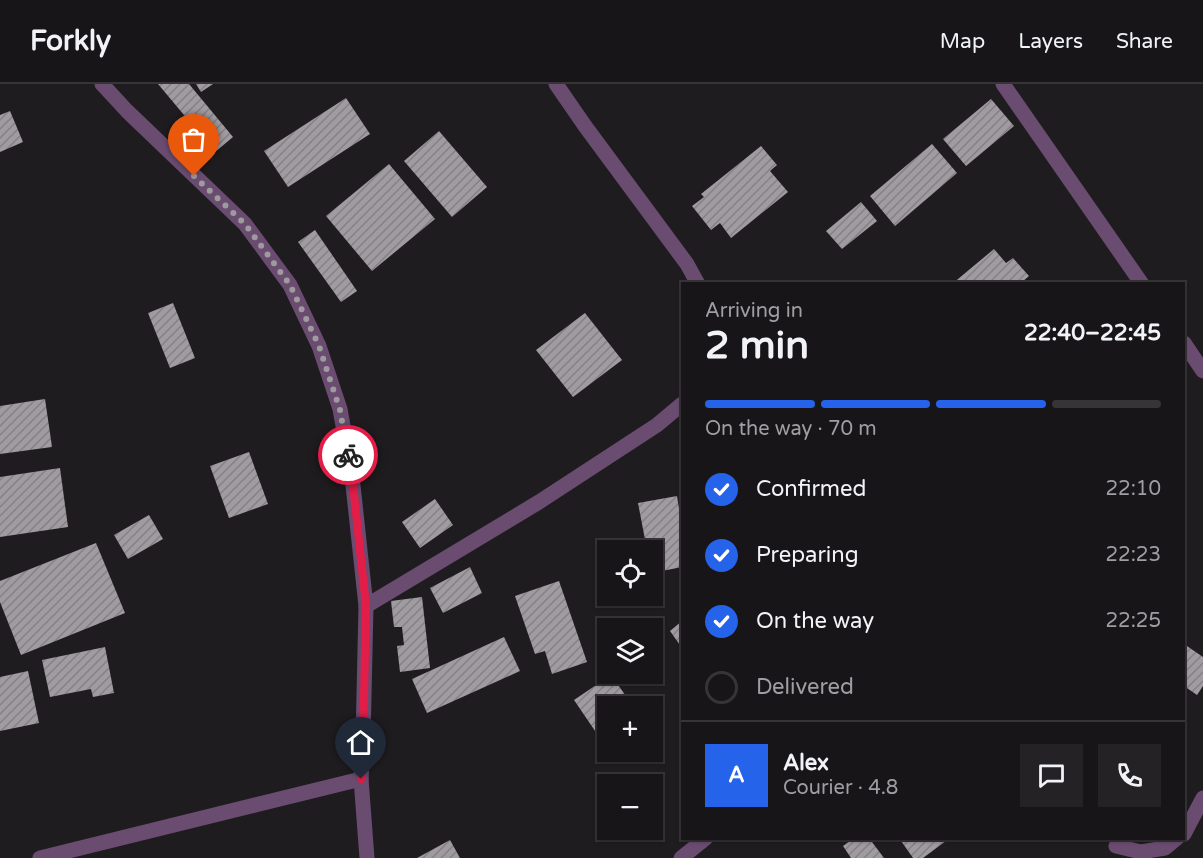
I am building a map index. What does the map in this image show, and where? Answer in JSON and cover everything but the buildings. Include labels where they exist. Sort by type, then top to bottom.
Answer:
[{"type":"street","points":[[102,84],[127,111],[245,224],[290,285],[319,346],[340,410],[352,476],[366,606],[361,779],[367,858]]},
{"type":"street","points":[[556,84],[687,264],[697,282]]},
{"type":"street","points":[[1003,84],[1141,282]]},
{"type":"street","points":[[1185,345],[1203,371]]},
{"type":"street","points":[[366,606],[539,502],[657,424],[681,405]]},
{"type":"street","points":[[40,858],[361,779]]},
{"type":"street","points":[[1185,832],[1203,798]]},
{"type":"street","points":[[681,858],[704,840]]},
{"type":"street","points":[[1115,847],[1141,852],[1165,848],[1176,840]]},
{"type":"street","points":[[1170,858],[1178,840]]},
{"type":"way so far","points":[[194,176],[245,224],[290,285],[319,346],[340,410],[348,455]]},
{"type":"route","points":[[348,455],[366,606],[361,779]]}]
